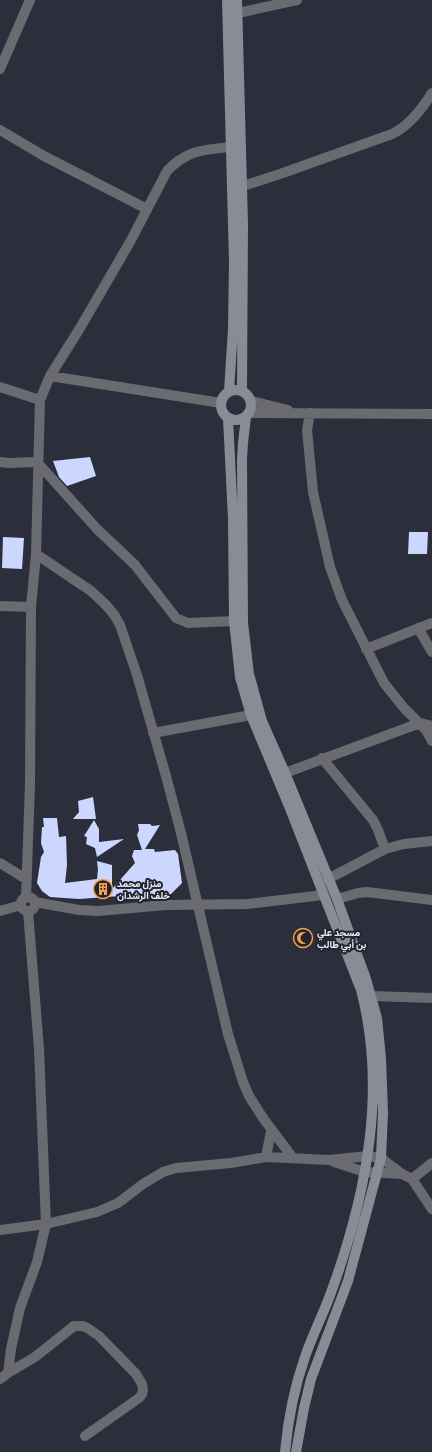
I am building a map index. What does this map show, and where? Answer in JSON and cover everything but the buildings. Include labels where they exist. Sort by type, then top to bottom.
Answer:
[{"type":"main road","points":[[227,0],[234,262],[233,329],[229,391]]},
{"type":"main road","points":[[237,0],[244,260],[242,391]]},
{"type":"main road","points":[[248,415],[236,421],[228,418],[222,413],[222,398],[229,391],[242,391],[248,394],[252,407],[248,415],[243,443],[242,465],[243,608],[246,660],[258,710],[337,899],[371,996],[378,1026],[381,1058],[383,1113],[381,1158],[378,1173],[348,1280],[311,1379],[296,1452]]},
{"type":"main road","points":[[228,418],[233,520],[234,621],[240,677],[251,715],[361,990],[368,1021],[374,1093],[365,1172],[335,1282],[299,1376],[290,1412],[285,1452]]},
{"type":"street","points":[[0,69],[30,0]]},
{"type":"street","points":[[238,13],[297,0]]},
{"type":"street","points":[[243,186],[401,130],[412,119],[432,93]]},
{"type":"street","points":[[0,130],[44,156],[147,209]]},
{"type":"street","points":[[4,1376],[20,1308],[41,1249],[46,1224],[42,1152],[42,1102],[26,879],[30,784],[31,607],[36,554],[37,462],[40,400],[50,376],[130,242],[167,171],[175,163],[194,152],[230,147]]},
{"type":"street","points":[[50,376],[221,403]]},
{"type":"street","points":[[0,387],[40,400]]},
{"type":"street","points":[[251,401],[305,413]]},
{"type":"street","points":[[305,413],[310,475],[316,509],[326,550],[342,600],[388,689],[404,708],[420,723],[430,735],[432,741]]},
{"type":"street","points":[[248,415],[305,413],[432,414]]},
{"type":"street","points":[[0,462],[37,462]]},
{"type":"street","points":[[37,462],[97,529],[135,565],[176,618],[188,623],[234,621]]},
{"type":"street","points":[[36,554],[91,591],[106,605],[120,625],[137,675],[181,834],[228,1034],[243,1082],[249,1096],[271,1131],[293,1158]]},
{"type":"street","points":[[0,606],[31,607]]},
{"type":"street","points":[[366,649],[432,623]]},
{"type":"street","points":[[418,628],[432,652]]},
{"type":"street","points":[[153,733],[251,715]]},
{"type":"street","points":[[285,773],[322,758],[420,723],[432,726]]},
{"type":"street","points":[[322,758],[373,820],[385,849]]},
{"type":"street","points":[[328,879],[385,849],[404,844],[432,841]]},
{"type":"street","points":[[0,863],[26,879]]},
{"type":"street","points":[[337,899],[367,892],[432,900]]},
{"type":"street","points":[[0,911],[27,904],[44,903],[98,912],[166,905],[248,904],[323,895]]},
{"type":"street","points":[[371,996],[432,998]]},
{"type":"street","points":[[266,1157],[271,1131]]},
{"type":"street","points":[[0,1230],[46,1224],[81,1216],[109,1207],[118,1203],[143,1184],[163,1172],[176,1168],[231,1163],[266,1157],[329,1160],[368,1156],[381,1158],[402,1174],[412,1179],[432,1209]]},
{"type":"street","points":[[329,1160],[365,1172],[402,1174]]},
{"type":"street","points":[[412,1179],[432,1163]]},
{"type":"street","points":[[4,1376],[35,1357],[74,1326],[83,1326],[93,1331],[136,1374],[142,1384],[143,1390],[139,1398],[85,1436]]},
{"type":"street","points":[[0,1356],[10,1349]]},
{"type":"place","name":"منزل محمد خلف الرشدان","points":[[103,889]]},
{"type":"place","name":"مسجد علي بن أبي طالب","points":[[303,938]]}]
